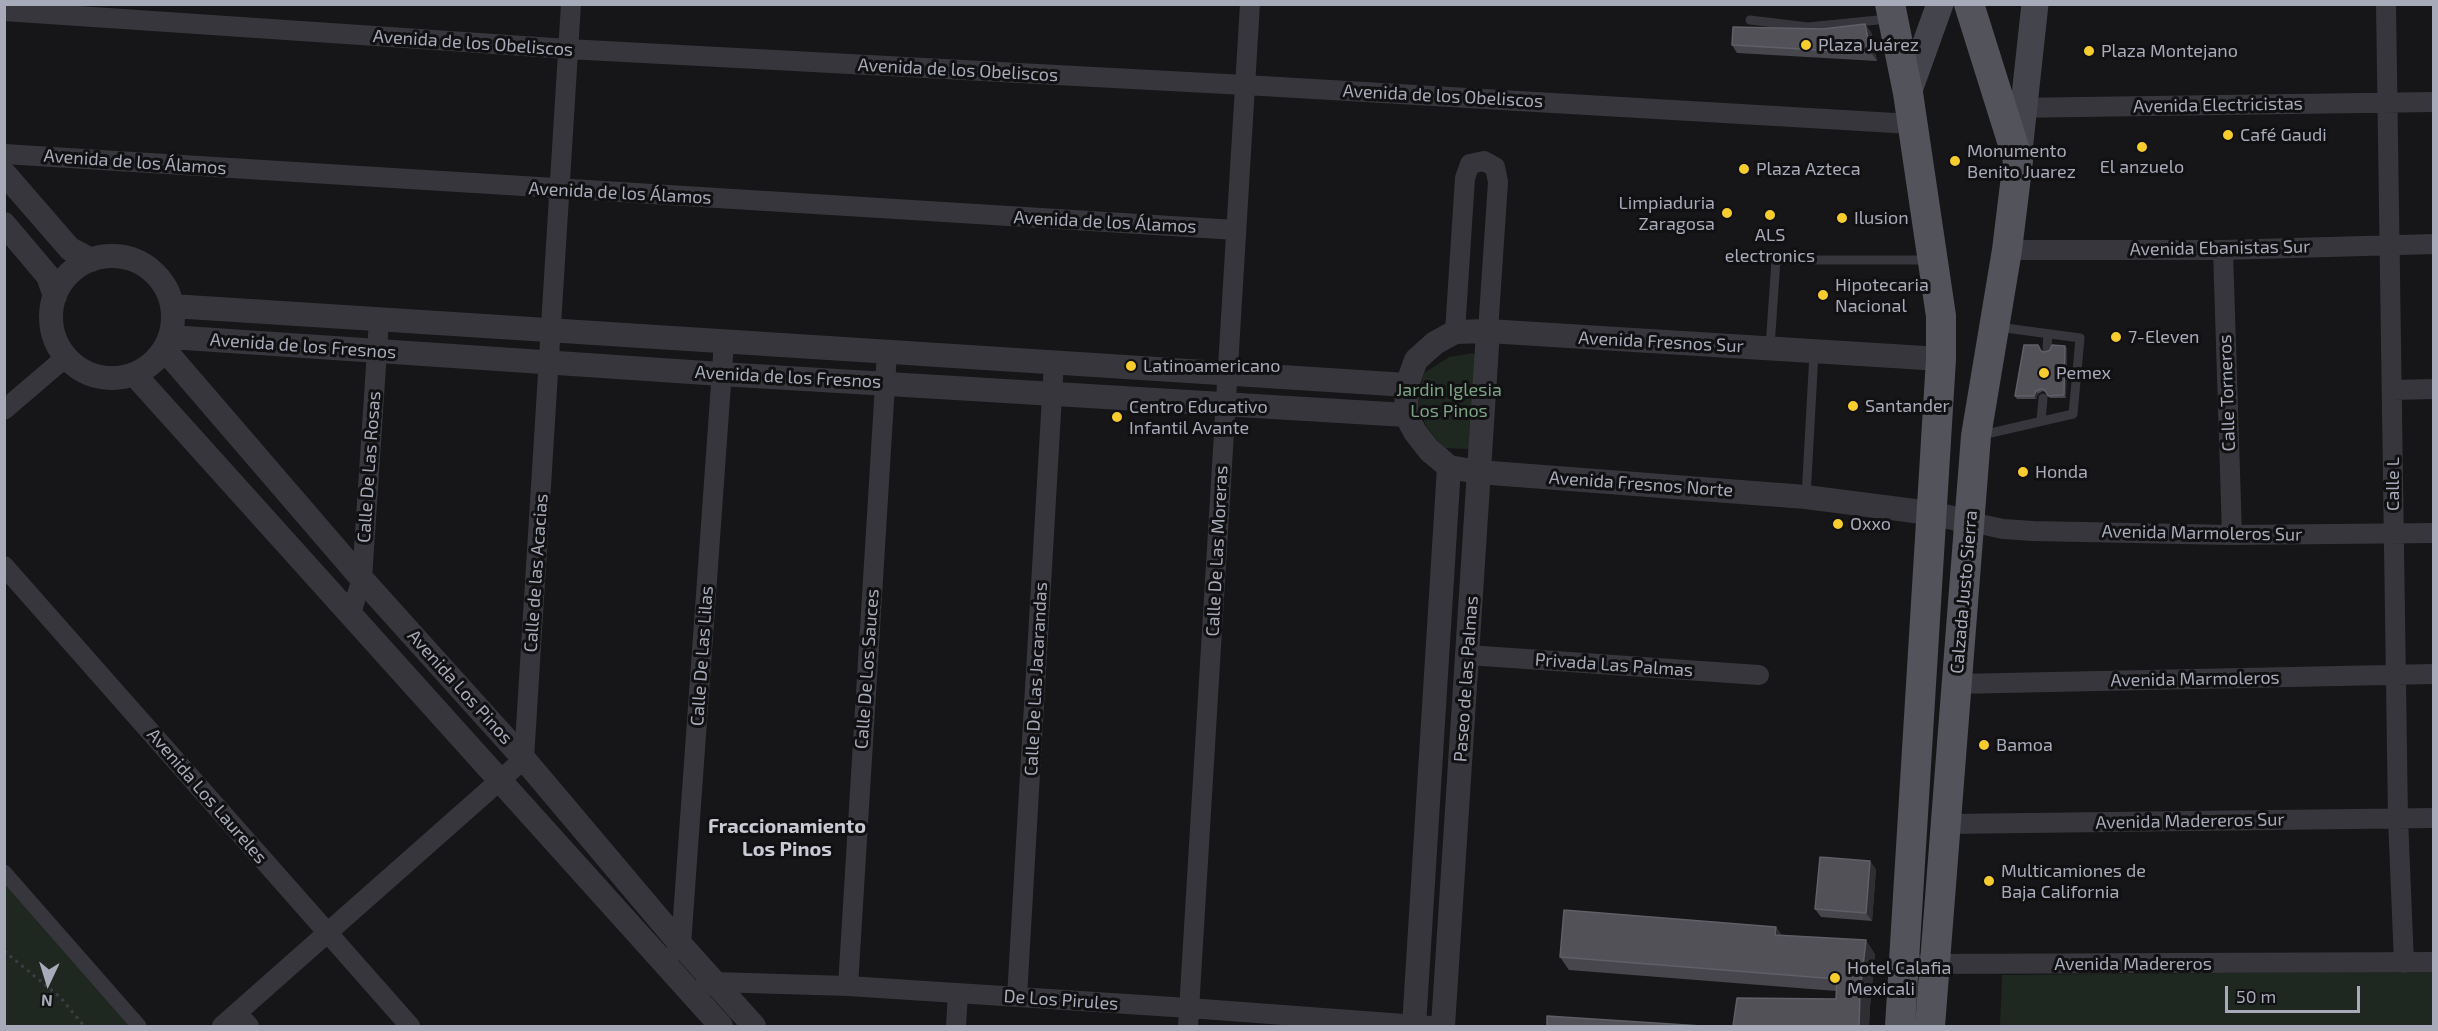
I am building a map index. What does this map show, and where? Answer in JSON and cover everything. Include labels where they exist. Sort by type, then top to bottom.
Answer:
[{"type":"main road","points":[[1908,93],[1940,4]]},
{"type":"main road","points":[[1969,4],[2014,108]]},
{"type":"main road","points":[[2014,108],[2035,4]]},
{"type":"main road","name":"Calzada Justo Sierra","points":[[1892,12],[1908,93],[1941,316],[1941,358],[1900,1026]]},
{"type":"main road","name":"Calzada Justo Sierra","points":[[1930,1026],[1976,436],[2007,250],[2018,159],[2014,108]]},
{"type":"street","name":"Calle de las Acacias","points":[[524,759],[571,4]]},
{"type":"street","name":"Calle De Las Moreras","points":[[1188,1017],[1250,4]]},
{"type":"street","name":"Calle L","points":[[2386,4],[2398,819],[2404,963]]},
{"type":"street","name":"Avenida de los Obeliscos","points":[[4,11],[118,12],[568,49],[1912,124]]},
{"type":"street","name":"Avenida Electricistas","points":[[2014,108],[2433,102]]},
{"type":"street","name":"Avenida de los Álamos","points":[[4,154],[1236,230]]},
{"type":"street","points":[[1449,467],[1429,450],[1415,432],[1407,415],[1407,385],[1416,360],[1435,343],[1455,332],[1465,178],[1470,164],[1484,160],[1495,167],[1498,182],[1488,331]]},
{"type":"street","points":[[4,173],[70,249],[91,260]]},
{"type":"street","points":[[4,224],[48,276],[55,296]]},
{"type":"street","name":"Avenida Ebanistas Sur","points":[[2007,250],[2223,250],[2433,244]]},
{"type":"street","name":"Calle Torneros","points":[[2223,250],[2232,535]]},
{"type":"street","points":[[109,256],[126,258],[143,264],[157,275],[167,290],[172,306],[173,322],[167,343],[146,368],[134,374],[112,377],[90,374],[77,367],[66,357],[57,343],[52,328],[51,311],[55,296],[63,280],[69,274],[91,260],[109,256]]},
{"type":"street","name":"Avenida de los Fresnos","points":[[172,306],[1407,385]]},
{"type":"street","name":"Calle De Las Rosas","points":[[351,613],[362,579],[380,320]]},
{"type":"street","name":"Avenida Fresnos Sur","points":[[1455,332],[1488,331],[1941,358]]},
{"type":"street","name":"Paseo de las Palmas","points":[[1443,1026],[1488,331]]},
{"type":"street","name":"Calle De Las Lilas","points":[[681,945],[724,342]]},
{"type":"street","name":"Avenida de los Fresnos","points":[[167,343],[377,351],[1407,415]]},
{"type":"street","name":"Avenida Los Pinos","points":[[167,343],[362,579],[524,759],[681,945],[754,1026]]},
{"type":"street","name":"Calle De Los Sauces","points":[[848,986],[887,352]]},
{"type":"street","points":[[4,410],[66,357]]},
{"type":"street","name":"Calle De Las Jacarandas","points":[[1017,997],[1054,362]]},
{"type":"street","name":"Avenida Los Pinos","points":[[134,374],[721,1026]]},
{"type":"street","points":[[2393,390],[2433,389]]},
{"type":"street","name":"Paseo de las Palmas","points":[[1420,1026],[1449,467]]},
{"type":"street","name":"Avenida Fresnos Norte","points":[[1449,467],[1478,472],[1806,497],[1930,513],[1971,522]]},
{"type":"street","name":"Avenida Marmoleros Sur","points":[[1971,522],[2003,529],[2232,535],[2433,532]]},
{"type":"street","name":"Avenida Los Laureles","points":[[4,566],[410,1026]]},
{"type":"street","name":"Privada Las Palmas","points":[[1468,655],[1759,675]]},
{"type":"street","name":"Avenida Marmoleros","points":[[1956,684],[2433,674]]},
{"type":"street","points":[[222,1026],[243,1020],[327,933],[524,759]]},
{"type":"street","name":"Avenida Madereros Sur","points":[[1946,824],[2433,818]]},
{"type":"street","points":[[4,872],[139,1026]]},
{"type":"street","points":[[664,964],[681,945]]},
{"type":"street","name":"Avenida Madereros","points":[[1905,963],[1934,965],[2433,962]]},
{"type":"street","name":"De Los Pirules","points":[[692,993],[715,982],[848,986],[1017,997],[1188,1017],[1420,1026]]},
{"type":"street","points":[[956,1026],[958,993]]},
{"type":"lane","points":[[1750,20],[1808,27],[1892,12]]},
{"type":"lane","points":[[1770,348],[1776,260],[1932,260]]},
{"type":"lane","points":[[1976,436],[2073,414],[2080,338],[1993,327]]},
{"type":"lane","points":[[2047,348],[2048,334]]},
{"type":"lane","points":[[1806,497],[1814,351]]},
{"type":"lane","points":[[2041,421],[2043,398]]},
{"type":"path","points":[[4,951],[60,997],[84,1026]]},
{"type":"green space","name":"Jardin Iglesia Los Pinos","points":[[1473,353],[1481,362],[1469,449],[1443,448],[1426,426],[1419,408],[1419,393],[1424,373],[1449,357]]},
{"type":"green space","points":[[4,872],[139,1026],[5,1026]]},
{"type":"green space","points":[[2433,971],[2433,1026],[2000,1026],[2002,975]]},
{"type":"building","name":"Plaza Juárez","points":[[1865,24],[1871,53],[1732,45],[1733,27],[1823,29]]},
{"type":"building","name":"Pemex","points":[[2024,345],[2038,345],[2041,351],[2045,352],[2050,350],[2052,345],[2065,346],[2064,395],[2048,396],[2045,390],[2041,389],[2036,391],[2034,396],[2015,396]]},
{"type":"building","points":[[1820,857],[1870,861],[1866,913],[1815,909]]},
{"type":"building","points":[[1564,910],[1776,927],[1775,935],[1866,940],[1859,1026],[1733,1026],[1737,998],[1836,999],[1837,979],[1560,957]]},
{"type":"building","points":[[1547,1016],[1702,1026],[1547,1026]]},
{"type":"place","name":"Plaza Juárez","points":[[1806,45]]},
{"type":"place","name":"Plaza Montejano","points":[[2089,51]]},
{"type":"place","name":"Café Gaudi","points":[[2228,135]]},
{"type":"place","name":"El anzuelo","points":[[2142,147]]},
{"type":"place","name":"Monumento Benito Juarez","points":[[1955,161]]},
{"type":"place","name":"Plaza Azteca","points":[[1744,169]]},
{"type":"place","name":"Limpiaduria Zaragosa","points":[[1727,213]]},
{"type":"place","name":"ALS electronics","points":[[1770,215]]},
{"type":"place","name":"Ilusion","points":[[1842,218]]},
{"type":"place","name":"Hipotecaria Nacional","points":[[1823,295]]},
{"type":"place","name":"7-Eleven","points":[[2116,337]]},
{"type":"place","name":"Latinoamericano","points":[[1131,366]]},
{"type":"place","name":"Pemex","points":[[2044,373]]},
{"type":"place","name":"Santander","points":[[1853,406]]},
{"type":"place","name":"Centro Educativo Infantil Avante","points":[[1117,417]]},
{"type":"place","name":"Honda","points":[[2023,472]]},
{"type":"place","name":"Oxxo","points":[[1838,524]]},
{"type":"place","name":"Bamoa","points":[[1984,745]]},
{"type":"place","name":"Multicamiones de Baja California","points":[[1989,881]]},
{"type":"place","name":"Hotel Calafia Mexicali","points":[[1835,978]]},
{"type":"district","name":"Fraccionamiento Los Pinos","points":[[787,838]]}]
